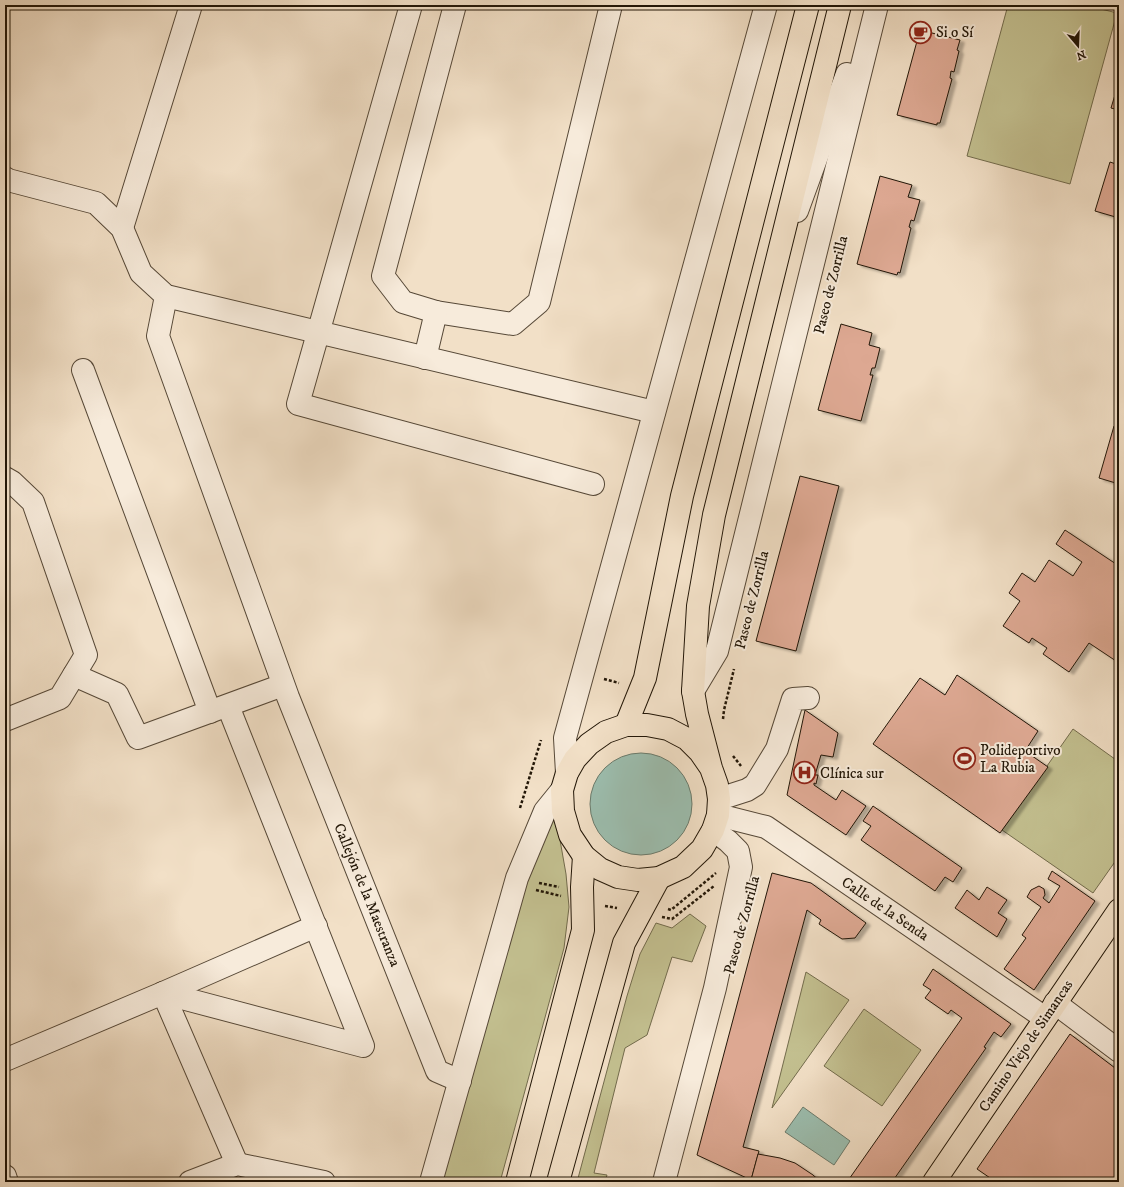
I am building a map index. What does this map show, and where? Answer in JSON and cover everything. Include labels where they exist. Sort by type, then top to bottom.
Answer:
[{"type":"main road","points":[[626,726],[645,678],[682,496],[808,5]]},
{"type":"main road","points":[[710,768],[700,752],[687,740],[668,729],[647,724],[626,726],[606,732],[589,744],[575,760],[565,781],[563,811],[570,835],[584,856],[600,869],[618,877],[638,880],[658,878],[683,867],[702,849],[717,815],[717,785],[710,768],[693,691],[698,606],[714,515],[840,5]]},
{"type":"main road","points":[[517,1182],[583,930],[582,887],[584,856]]},
{"type":"main road","points":[[558,1182],[624,943],[658,878]]},
{"type":"main road","name":"Camino Viejo de Simancas","points":[[934,1182],[1119,910]]},
{"type":"street","points":[[122,228],[191,5]]},
{"type":"street","points":[[411,5],[298,404],[593,484]]},
{"type":"street","points":[[455,5],[384,276],[403,302],[436,312],[513,324],[539,302],[611,5]]},
{"type":"street","points":[[431,1182],[517,878],[545,811],[565,781],[565,738],[766,5]]},
{"type":"street","points":[[772,280],[872,5]]},
{"type":"street","name":"Paseo de Zorrilla","points":[[693,691],[717,650],[876,5]]},
{"type":"street","points":[[6,183],[96,203],[122,228],[141,273],[166,296],[654,412]]},
{"type":"street","name":"Callejón de la Maestranza","points":[[166,296],[158,336],[286,691],[437,1071],[460,1081]]},
{"type":"street","points":[[425,358],[436,312]]},
{"type":"street","points":[[83,370],[219,709],[316,926],[363,1046],[163,993]]},
{"type":"street","points":[[5,478],[12,482],[33,502],[86,655],[60,698],[5,720]]},
{"type":"street","points":[[74,676],[117,694],[138,738],[219,709],[286,691]]},
{"type":"street","points":[[664,1182],[715,988],[741,867],[738,851],[728,841],[717,815],[755,785],[777,749],[793,699],[808,698]]},
{"type":"street","name":"Calle de la Senda","points":[[717,815],[766,827],[1050,1011],[1119,1051]]},
{"type":"street","points":[[5,1060],[316,926]]},
{"type":"street","points":[[163,993],[237,1164]]},
{"type":"street","points":[[190,1182],[237,1164],[324,1182]]},
{"type":"street","points":[[5,1176],[7,1182]]},
{"type":"path","name":"Paseo de Zorrilla","points":[[723,720],[723,714],[734,668]]},
{"type":"path","points":[[731,753],[755,785]]},
{"type":"path","points":[[665,909],[670,910],[721,869],[741,867]]},
{"type":"path","points":[[534,882],[563,888]]},
{"type":"path","points":[[660,917],[672,919],[716,885]]},
{"type":"path","points":[[532,889],[563,896]]},
{"type":"path","points":[[605,906],[618,908]]},
{"type":"shaded area","points":[[1008,5],[1085,5],[1117,13],[1070,184],[967,156]]},
{"type":"shaded area","points":[[1073,729],[1119,762],[1119,856],[1093,893],[1002,830]]},
{"type":"shaded area","points":[[641,753],[661,757],[677,768],[688,784],[692,804],[688,824],[677,840],[661,851],[641,855],[621,851],[605,840],[594,824],[590,804],[594,784],[605,768],[621,757]]},
{"type":"shaded area","points":[[552,814],[557,826],[560,840],[566,874],[569,907],[564,948],[500,1182],[437,1182],[516,902]]},
{"type":"shaded area","points":[[690,914],[706,926],[692,962],[672,957],[647,1035],[625,1048],[594,1173],[607,1175],[605,1182],[577,1182],[627,996],[640,954],[656,923],[672,928]]},
{"type":"shaded area","points":[[806,972],[849,1000],[772,1108]]},
{"type":"shaded area","points":[[864,1009],[921,1050],[882,1106],[824,1066]]},
{"type":"shaded area","points":[[803,1107],[850,1141],[834,1165],[785,1132]]},
{"type":"building","points":[[920,30],[960,40],[954,72],[951,71],[950,78],[952,79],[940,123],[937,123],[937,125],[897,115]]},
{"type":"building","points":[[1119,85],[1119,110],[1111,108]]},
{"type":"building","points":[[1110,162],[1119,165],[1119,218],[1095,211]]},
{"type":"building","points":[[880,176],[912,185],[908,197],[920,200],[914,221],[911,220],[909,227],[911,228],[900,273],[898,272],[897,275],[857,264]]},
{"type":"building","points":[[841,324],[872,333],[869,345],[880,348],[875,368],[872,368],[870,375],[873,375],[861,421],[818,410]]},
{"type":"building","points":[[1114,426],[1119,428],[1119,484],[1099,478]]},
{"type":"building","points":[[800,476],[839,486],[796,651],[756,641]]},
{"type":"building","points":[[1065,530],[1119,566],[1119,663],[1089,643],[1069,672],[1043,654],[1047,648],[1032,638],[1029,643],[1003,626],[1020,601],[1009,593],[1022,573],[1035,582],[1049,560],[1073,576],[1082,562],[1056,544]]},
{"type":"building","name":"Polideportivo La Rubia","points":[[957,675],[1038,731],[1025,751],[1048,767],[1000,833],[873,744],[920,678],[945,695]]},
{"type":"building","name":"Clínica sur","points":[[805,710],[838,733],[833,757],[821,755],[815,775],[818,775],[816,784],[814,783],[814,785],[836,800],[842,790],[866,806],[846,835],[787,795]]},
{"type":"building","points":[[873,806],[962,868],[953,882],[945,877],[935,891],[861,840],[871,826],[863,821]]},
{"type":"building","points":[[1052,871],[1095,901],[1034,990],[1004,969],[1026,938],[1022,935],[1041,907],[1027,897],[1031,890],[1039,886],[1044,889],[1045,895],[1043,898],[1049,903],[1060,886],[1048,879]]},
{"type":"building","points":[[772,873],[811,883],[866,923],[855,938],[842,939],[819,924],[821,920],[807,910],[743,1147],[759,1151],[751,1180],[697,1155]]},
{"type":"building","points":[[987,887],[1007,900],[998,913],[1007,919],[997,937],[955,908],[967,890],[979,900]]},
{"type":"building","points":[[933,969],[1011,1024],[1001,1037],[994,1032],[984,1047],[986,1048],[892,1182],[847,1182],[962,1018],[951,1010],[948,1014],[925,998],[931,990],[923,985]]},
{"type":"building","points":[[1070,1034],[1119,1071],[1119,1182],[996,1182],[977,1169]]},
{"type":"building","points":[[758,1154],[780,1158],[795,1163],[821,1182],[756,1182],[751,1180]]},
{"type":"place","name":"Si o Sí","points":[[921,32]]},
{"type":"place","name":"Polideportivo La Rubia","points":[[965,759]]},
{"type":"place","name":"Clínica sur","points":[[804,773]]}]
